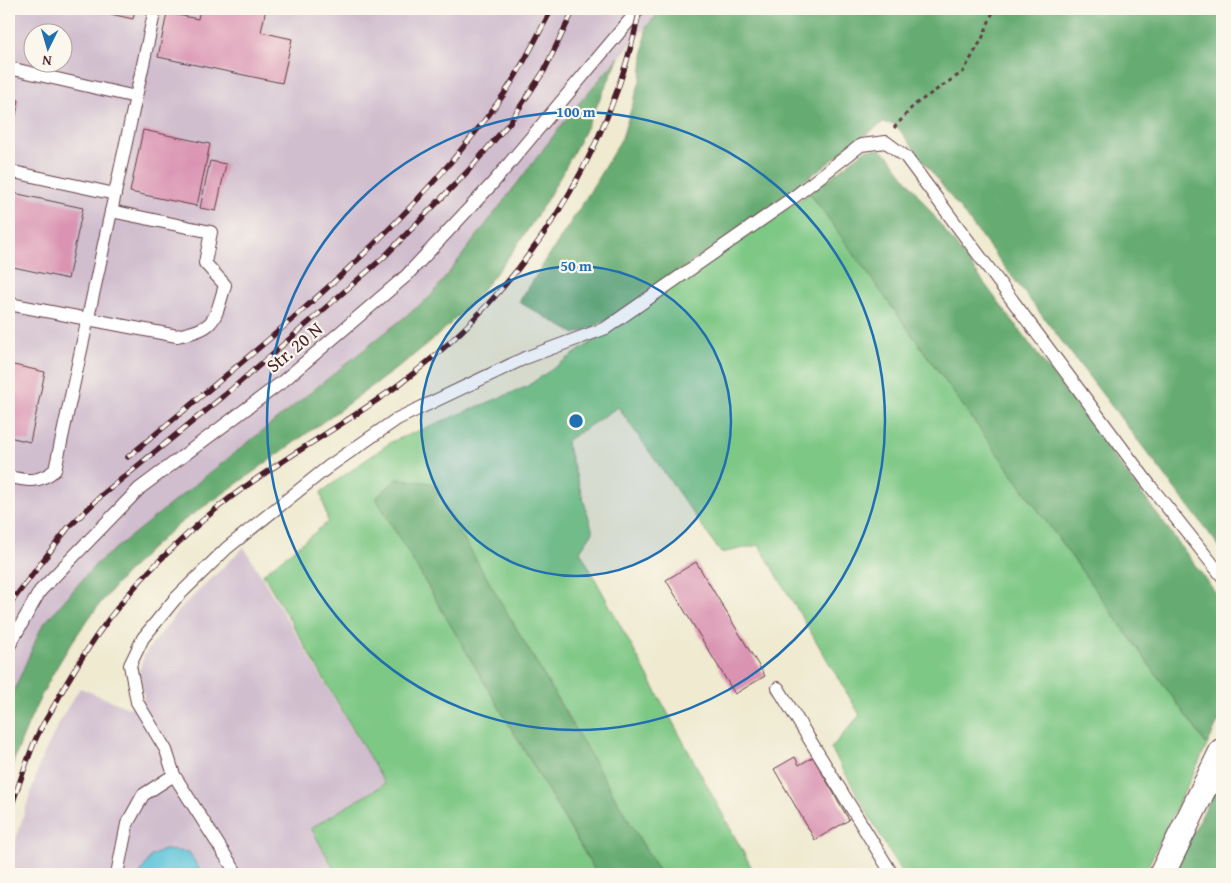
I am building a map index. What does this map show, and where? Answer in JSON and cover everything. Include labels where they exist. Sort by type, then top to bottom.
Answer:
[{"type":"street","points":[[1162,874],[1222,751]]},
{"type":"lane","points":[[9,477],[32,482],[45,478],[55,470],[155,9]]},
{"type":"lane","name":"Str. 20 N","points":[[9,646],[40,592],[140,488],[282,382],[406,276],[492,184],[638,9]]},
{"type":"lane","points":[[9,68],[136,97]]},
{"type":"lane","points":[[237,874],[174,776],[166,750],[137,702],[130,665],[143,638],[175,599],[227,548],[328,468],[397,419],[525,358],[606,328],[794,197],[861,145],[886,142],[906,157],[1151,487],[1222,576]]},
{"type":"lane","points":[[9,171],[114,194]]},
{"type":"lane","points":[[9,304],[177,336],[201,331],[215,318],[225,286],[205,263],[211,232],[111,211]]},
{"type":"lane","points":[[778,688],[892,874]]},
{"type":"lane","points":[[117,874],[127,824],[143,796],[174,776]]},
{"type":"path","points":[[886,142],[898,121],[914,105],[963,72],[982,39],[994,9]]},
{"type":"shaded area","points":[[9,9],[662,9],[574,109],[431,296],[96,564],[42,626],[9,702]]},
{"type":"shaded area","points":[[244,547],[385,784],[311,828],[337,874],[9,874],[16,839],[41,760],[63,715],[80,688],[129,708],[144,698],[139,671],[145,654],[179,610]]},
{"type":"green space","points":[[662,9],[1222,9],[1222,550],[895,124],[882,123],[649,293],[606,321],[575,334],[519,302],[583,203],[622,138],[641,78],[646,27]]},
{"type":"green space","points":[[619,57],[586,128],[548,198],[504,263],[479,294],[452,322],[412,356],[283,451],[179,524],[138,561],[113,588],[70,645],[35,708],[9,776],[9,702],[42,626],[96,564],[431,296],[574,109]]},
{"type":"green space","points":[[867,149],[881,150],[889,156],[1222,601],[1222,714],[1207,745],[810,193]]},
{"type":"green space","points":[[810,193],[1207,745],[1144,874],[902,874],[831,748],[860,715],[759,545],[721,553],[618,407],[566,441],[593,532],[580,551],[755,874],[660,874],[431,483],[397,479],[376,498],[597,874],[337,874],[311,828],[385,784],[263,574],[328,522],[321,492],[391,442],[526,387]]},
{"type":"green space","points":[[397,479],[431,483],[660,874],[597,874],[376,498]]},
{"type":"green space","points":[[1222,775],[1222,874],[1173,874]]},
{"type":"water","points":[[164,850],[189,852],[202,874],[140,874],[151,856]]},
{"type":"building","points":[[88,9],[135,9],[133,19]]},
{"type":"building","points":[[200,9],[266,9],[261,32],[292,39],[282,83],[158,57],[167,13],[198,19]]},
{"type":"building","points":[[9,97],[19,100],[10,144],[9,144]]},
{"type":"building","points":[[143,130],[210,144],[197,206],[130,192]]},
{"type":"building","points":[[210,161],[226,164],[216,211],[200,208]]},
{"type":"building","points":[[9,192],[83,208],[68,279],[9,266]]},
{"type":"building","points":[[9,364],[45,372],[30,442],[9,437]]},
{"type":"building","points":[[696,562],[765,676],[735,694],[666,580]]},
{"type":"building","points":[[795,757],[799,765],[813,757],[849,820],[815,840],[774,769]]},
{"type":"railway","points":[[128,457],[325,290],[417,200],[459,152],[507,90],[552,9]]},
{"type":"railway","points":[[9,605],[68,528],[102,495],[225,395],[384,257],[468,171],[510,122],[544,71],[574,9]]},
{"type":"railway","points":[[9,813],[38,733],[66,683],[109,619],[142,579],[192,530],[230,498],[401,383],[445,347],[485,307],[522,264],[555,217],[583,169],[607,117],[626,64],[640,9]]}]
